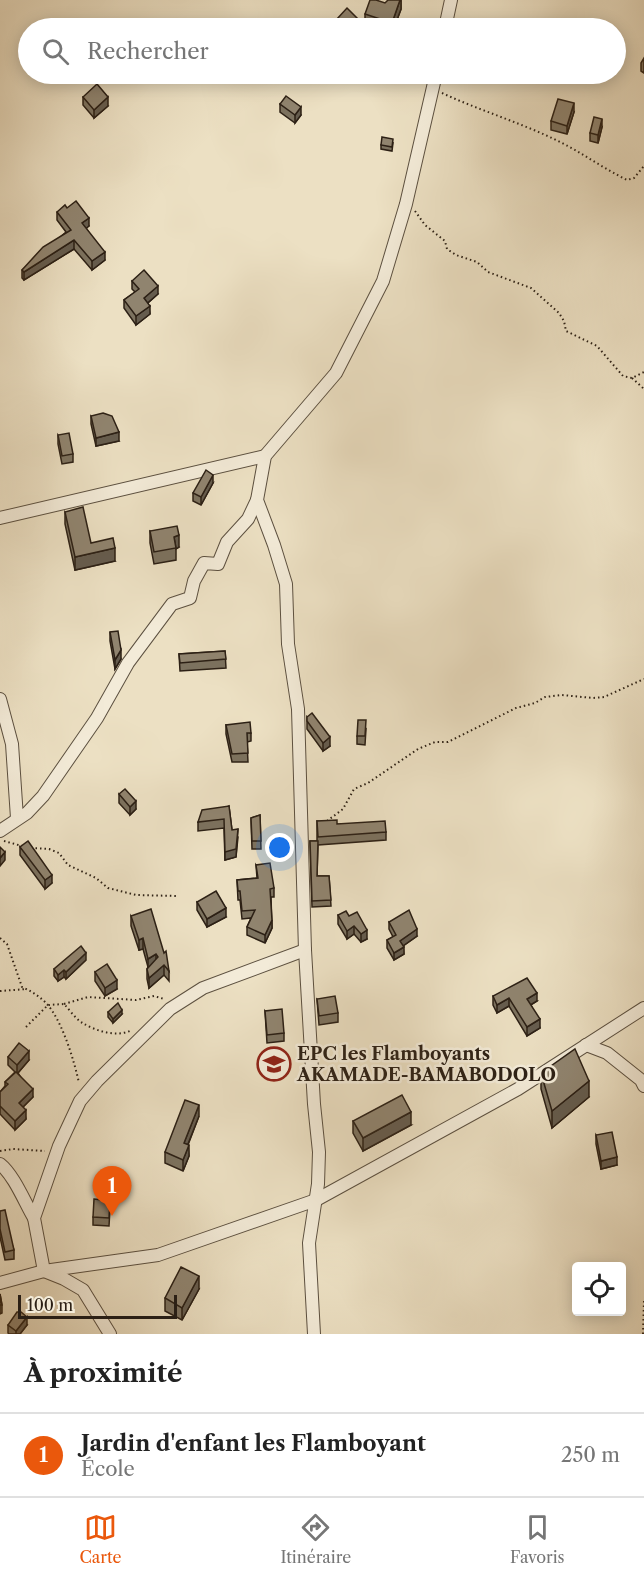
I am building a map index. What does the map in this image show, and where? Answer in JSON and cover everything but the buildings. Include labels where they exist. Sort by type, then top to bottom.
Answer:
[{"type":"street","points":[[447,18],[451,0]]},
{"type":"street","points":[[0,831],[16,818],[27,813],[43,796],[97,718],[128,663],[172,604],[190,598],[194,581],[204,563],[218,564],[228,542],[248,519],[257,500],[265,456],[336,373],[383,281],[406,204],[434,84]]},
{"type":"street","points":[[0,518],[265,456]]},
{"type":"street","points":[[257,500],[286,584],[288,644],[298,709],[305,950],[319,1152],[316,1200],[309,1243],[314,1334]]},
{"type":"street","points":[[0,699],[12,744],[16,818]]},
{"type":"street","points":[[34,1218],[59,1146],[80,1101],[170,1009],[203,988],[305,950]]},
{"type":"street","points":[[0,1283],[44,1271],[158,1255],[316,1200],[518,1089],[644,1008]]},
{"type":"street","points":[[586,1045],[607,1053],[634,1074],[644,1086]]},
{"type":"street","points":[[0,1164],[34,1218],[44,1271]]},
{"type":"street","points":[[44,1271],[83,1290],[110,1334]]},
{"type":"path","points":[[431,95],[442,93],[464,104],[508,119],[575,150],[627,180],[634,178],[644,166]]},
{"type":"path","points":[[406,204],[412,205],[424,225],[445,241],[447,249],[477,262],[488,272],[531,288],[559,313],[566,331],[597,346],[623,376],[632,378],[644,389]]},
{"type":"path","points":[[632,378],[644,372]]},
{"type":"path","points":[[323,825],[344,809],[354,789],[368,783],[418,749],[435,742],[448,742],[516,708],[535,703],[545,697],[562,695],[604,697],[644,679]]},
{"type":"path","points":[[0,841],[32,849],[49,849],[59,853],[68,865],[96,878],[108,888],[136,895],[178,896]]},
{"type":"path","points":[[0,938],[7,944],[22,987],[48,1005],[70,1047],[80,1084],[80,1101]]},
{"type":"path","points":[[0,991],[27,989]]},
{"type":"path","points":[[26,1027],[48,1005],[64,1004],[88,997],[136,1000],[154,996],[179,1003]]},
{"type":"path","points":[[64,1004],[80,1021],[105,1033],[125,1034],[135,1029]]},
{"type":"path","points":[[0,1151],[41,1152],[59,1146]]},
{"type":"path","points":[[643,1334],[644,1300]]},
{"type":"place","name":"EPC les Flamboyants AKAMADE-BAMABODOLO","points":[[274,1064]]},
{"type":"place","name":"Jardin d'enfant les Flamboyant","points":[[112,1216]]}]
